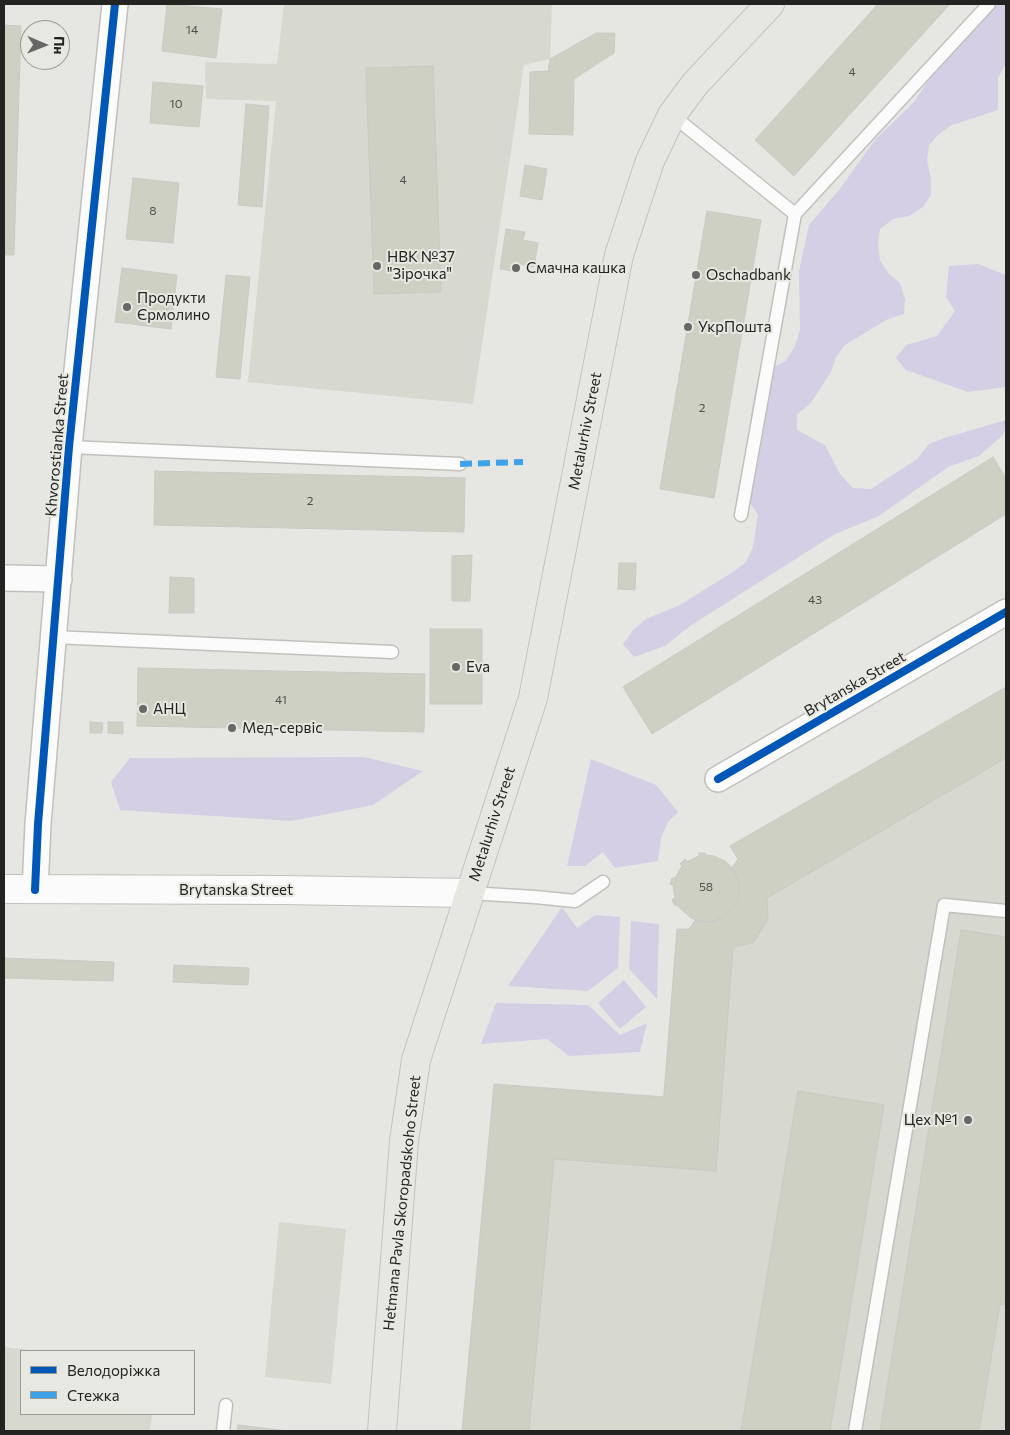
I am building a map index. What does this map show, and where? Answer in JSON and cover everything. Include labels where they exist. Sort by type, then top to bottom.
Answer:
[{"type":"main road","name":"Metalurhiv Street","points":[[469,893],[533,698],[620,255],[650,161],[672,115],[695,84],[770,4]]},
{"type":"main road","name":"Brytanska Street","points":[[4,890],[282,890],[469,893]]},
{"type":"main road","name":"Hetmana Pavla Skoropadskoho Street","points":[[382,1431],[404,1141],[416,1060],[469,893]]},
{"type":"street","name":"Khvorostianka Street","points":[[35,890],[38,824],[69,448],[115,4]]},
{"type":"street","points":[[4,578],[59,579]]},
{"type":"street","name":"Brytanska Street","points":[[718,780],[1006,612]]},
{"type":"lane","points":[[741,515],[796,214],[988,4]]},
{"type":"lane","points":[[672,115],[796,214]]},
{"type":"lane","points":[[69,448],[460,464]]},
{"type":"lane","points":[[53,637],[392,652]]},
{"type":"lane","points":[[469,893],[575,901],[603,882]]},
{"type":"lane","points":[[855,1431],[944,905],[1006,911]]},
{"type":"lane","points":[[223,1431],[226,1405]]},
{"type":"shaded area","name":"НВК №37 \"Зірочка\"","points":[[284,4],[552,4],[550,59],[524,65],[473,404],[248,382],[276,101],[206,99],[205,62],[277,64]]},
{"type":"shaded area","points":[[998,4],[1006,4],[1006,63],[998,78],[998,110],[952,125],[939,134],[929,145],[927,160],[931,179],[931,195],[923,207],[909,216],[893,219],[880,229],[878,244],[880,260],[888,273],[900,283],[905,299],[904,314],[888,319],[845,345],[836,357],[831,372],[810,404],[797,414],[797,430],[825,445],[840,474],[853,488],[871,489],[917,459],[929,444],[1006,420],[1003,435],[979,456],[948,467],[879,516],[835,534],[690,626],[665,646],[634,657],[623,644],[633,630],[646,619],[678,606],[733,572],[746,562],[753,547],[758,515],[749,501],[745,485],[746,451],[754,397],[759,374],[786,361],[795,346],[800,330],[799,271],[809,225],[839,190],[875,140],[914,102],[934,72]]},
{"type":"shaded area","points":[[978,264],[1006,275],[1006,387],[968,392],[906,370],[896,358],[906,345],[937,336],[955,311],[946,297],[949,266]]},
{"type":"shaded area","points":[[1006,687],[1006,1431],[462,1431],[494,1084],[663,1097],[677,929],[689,929],[696,920],[677,905],[675,906],[672,900],[675,898],[673,885],[670,884],[672,878],[675,878],[682,866],[680,864],[685,859],[687,861],[699,856],[699,853],[705,853],[725,861],[732,867],[738,859],[730,846]]},
{"type":"shaded area","points":[[364,757],[423,771],[373,805],[292,821],[120,810],[111,782],[130,758]]},
{"type":"shaded area","points":[[591,759],[656,785],[678,812],[668,822],[661,838],[658,861],[615,868],[603,852],[585,866],[567,866]]},
{"type":"shaded area","points":[[562,907],[577,928],[595,915],[620,917],[618,968],[588,991],[508,986]]},
{"type":"shaded area","points":[[631,921],[659,924],[657,999],[629,969]]},
{"type":"shaded area","points":[[624,980],[646,1007],[620,1029],[598,1003]]},
{"type":"shaded area","points":[[496,1003],[588,1005],[620,1035],[647,1023],[640,1052],[569,1056],[547,1039],[481,1044]]},
{"type":"shaded area","points":[[279,1222],[346,1229],[331,1384],[265,1377]]},
{"type":"shaded area","points":[[4,1347],[31,1350],[20,1350],[20,1415],[152,1415],[150,1431],[4,1431]]},
{"type":"building","points":[[167,4],[222,9],[216,58],[162,51]]},
{"type":"building","points":[[878,4],[950,4],[794,176],[755,140]]},
{"type":"building","points":[[4,25],[20,26],[20,59],[14,255],[4,255]]},
{"type":"building","points":[[596,33],[615,33],[614,53],[574,79],[573,135],[529,134],[530,72],[548,71],[550,59]]},
{"type":"building","points":[[433,66],[441,292],[374,294],[366,68]]},
{"type":"building","points":[[153,82],[203,86],[199,127],[150,123]]},
{"type":"building","points":[[246,104],[269,106],[262,207],[238,205]]},
{"type":"building","points":[[525,165],[547,169],[542,200],[520,196]]},
{"type":"building","points":[[133,178],[179,183],[173,243],[126,239]]},
{"type":"building","points":[[707,211],[761,220],[714,498],[660,489]]},
{"type":"building","points":[[506,229],[525,232],[523,240],[538,243],[534,267],[520,264],[518,272],[500,269]]},
{"type":"building","points":[[122,268],[177,275],[171,329],[115,322]]},
{"type":"building","points":[[226,275],[250,277],[240,379],[216,377]]},
{"type":"building","points":[[993,457],[1006,478],[1006,514],[652,734],[623,687]]},
{"type":"building","points":[[155,471],[465,478],[464,532],[154,525]]},
{"type":"building","points":[[472,555],[470,601],[452,601],[452,556]]},
{"type":"building","points":[[619,563],[636,563],[635,590],[618,589]]},
{"type":"building","points":[[170,577],[194,578],[194,613],[169,613]]},
{"type":"building","name":"Eva","points":[[430,629],[482,629],[482,704],[430,704]]},
{"type":"building","points":[[138,668],[425,674],[424,732],[137,726]]},
{"type":"building","points":[[1006,687],[1006,758],[767,898],[768,919],[753,943],[733,947],[716,1171],[554,1159],[529,1431],[462,1431],[494,1084],[664,1097],[677,929],[689,929],[696,919],[702,922],[715,921],[724,917],[734,907],[739,896],[739,883],[732,868],[738,859],[730,846]]},
{"type":"building","points":[[90,722],[103,723],[102,733],[90,733]]},
{"type":"building","points":[[108,722],[123,722],[123,734],[108,733]]},
{"type":"building","points":[[699,853],[705,853],[725,861],[734,870],[739,883],[739,896],[734,907],[724,917],[715,921],[702,922],[691,918],[677,905],[675,906],[672,900],[675,898],[673,885],[670,884],[672,878],[675,878],[682,866],[680,864],[685,859],[687,862],[699,856]]},
{"type":"building","name":"Цех №1","points":[[961,930],[1006,937],[1006,1305],[1000,1304],[979,1431],[880,1431]]},
{"type":"building","points":[[4,958],[114,962],[113,981],[4,978]]},
{"type":"building","points":[[174,965],[249,968],[248,985],[173,982]]},
{"type":"building","points":[[798,1091],[884,1105],[830,1431],[741,1431]]},
{"type":"building","points":[[238,1425],[288,1431],[237,1431]]},
{"type":"marked path","points":[[460,464],[523,462]]},
{"type":"cycle path","points":[[35,890],[38,824],[69,447],[115,4]]},
{"type":"cycle path","points":[[718,779],[1006,612]]},
{"type":"place","name":"НВК №37 \"Зірочка\"","points":[[377,266]]},
{"type":"place","name":"Смачна кашка","points":[[516,268]]},
{"type":"place","name":"Oschadbank","points":[[696,275]]},
{"type":"place","name":"Продукти Єрмолино","points":[[127,307]]},
{"type":"place","name":"УкрПошта","points":[[688,327]]},
{"type":"place","name":"Eva","points":[[456,667]]},
{"type":"place","name":"АНЦ","points":[[143,709]]},
{"type":"place","name":"Мед-сервіс","points":[[232,728]]},
{"type":"place","name":"Цех №1","points":[[968,1120]]}]
